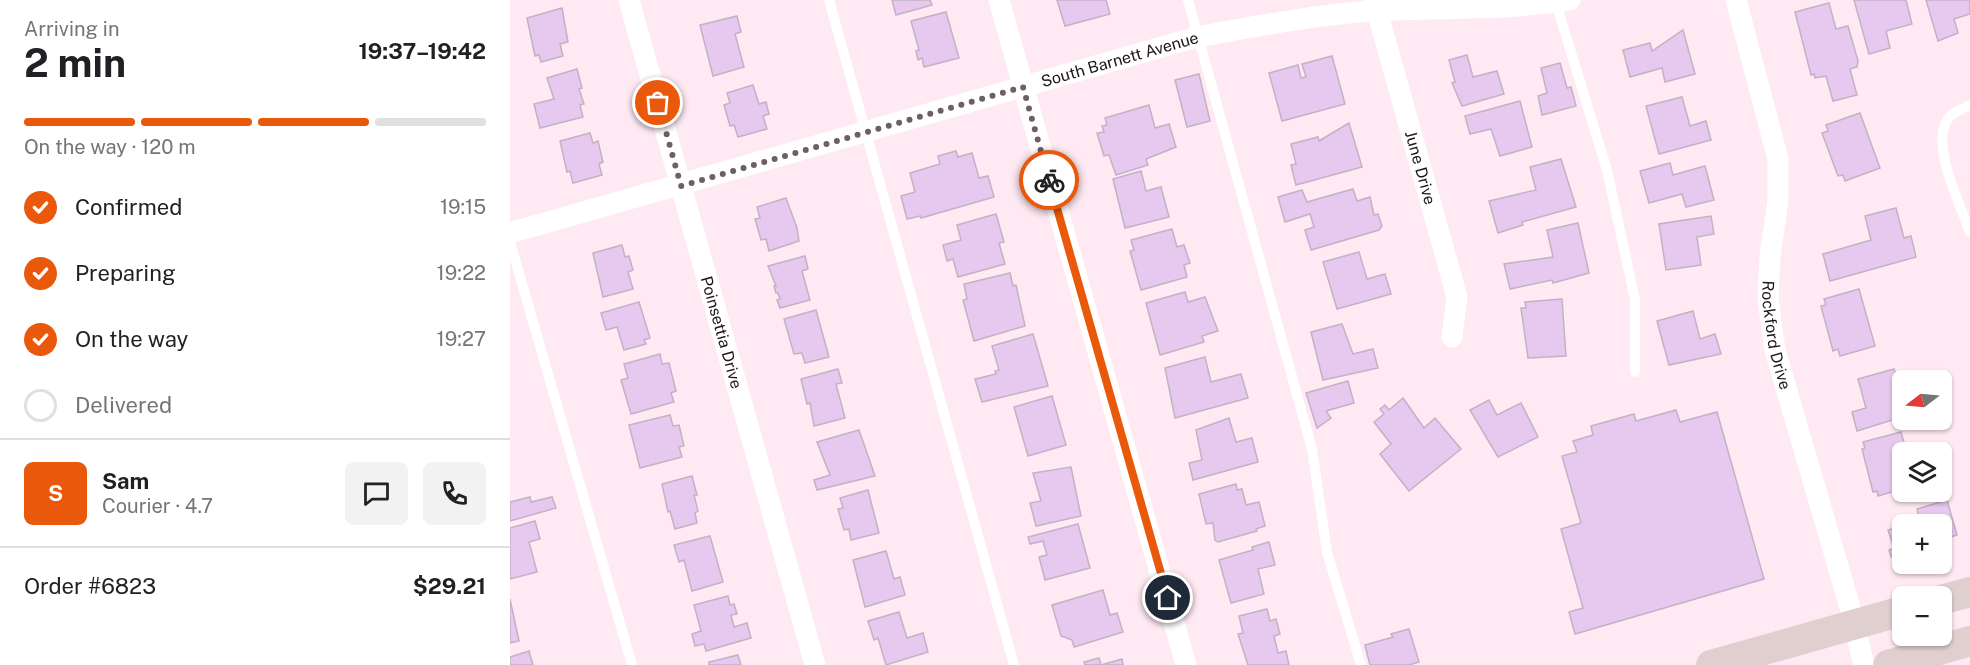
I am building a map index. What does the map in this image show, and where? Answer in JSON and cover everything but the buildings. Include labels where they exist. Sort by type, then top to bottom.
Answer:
[{"type":"main road","points":[[1952,597],[1970,592]]},
{"type":"main road","points":[[1711,665],[1892,614]]},
{"type":"main road","points":[[1888,665],[1970,641]]},
{"type":"street","name":"Poinsettia Drive","points":[[629,0],[815,665]]},
{"type":"street","points":[[999,0],[1186,665]]},
{"type":"street","name":"Rockford Drive","points":[[1736,0],[1778,159],[1778,201],[1770,256],[1768,299],[1775,350],[1855,624],[1864,665]]},
{"type":"street","name":"South Barnett Avenue","points":[[510,233],[1197,38],[1376,5],[1480,8],[1560,1]]},
{"type":"street","name":"June Drive","points":[[1376,5],[1456,297],[1452,338]]},
{"type":"lane","points":[[829,0],[1014,665]]},
{"type":"lane","points":[[1188,0],[1312,449],[1327,552],[1361,665]]},
{"type":"lane","points":[[1560,1],[1606,170],[1632,289],[1635,372]]},
{"type":"lane","points":[[1970,105],[1948,117],[1941,133],[1944,157],[1970,232]]},
{"type":"lane","points":[[510,242],[632,665]]},
{"type":"way so far","points":[[658,103],[681,186],[1023,87],[1049,180]]},
{"type":"route","points":[[1049,180],[1168,598]]}]
